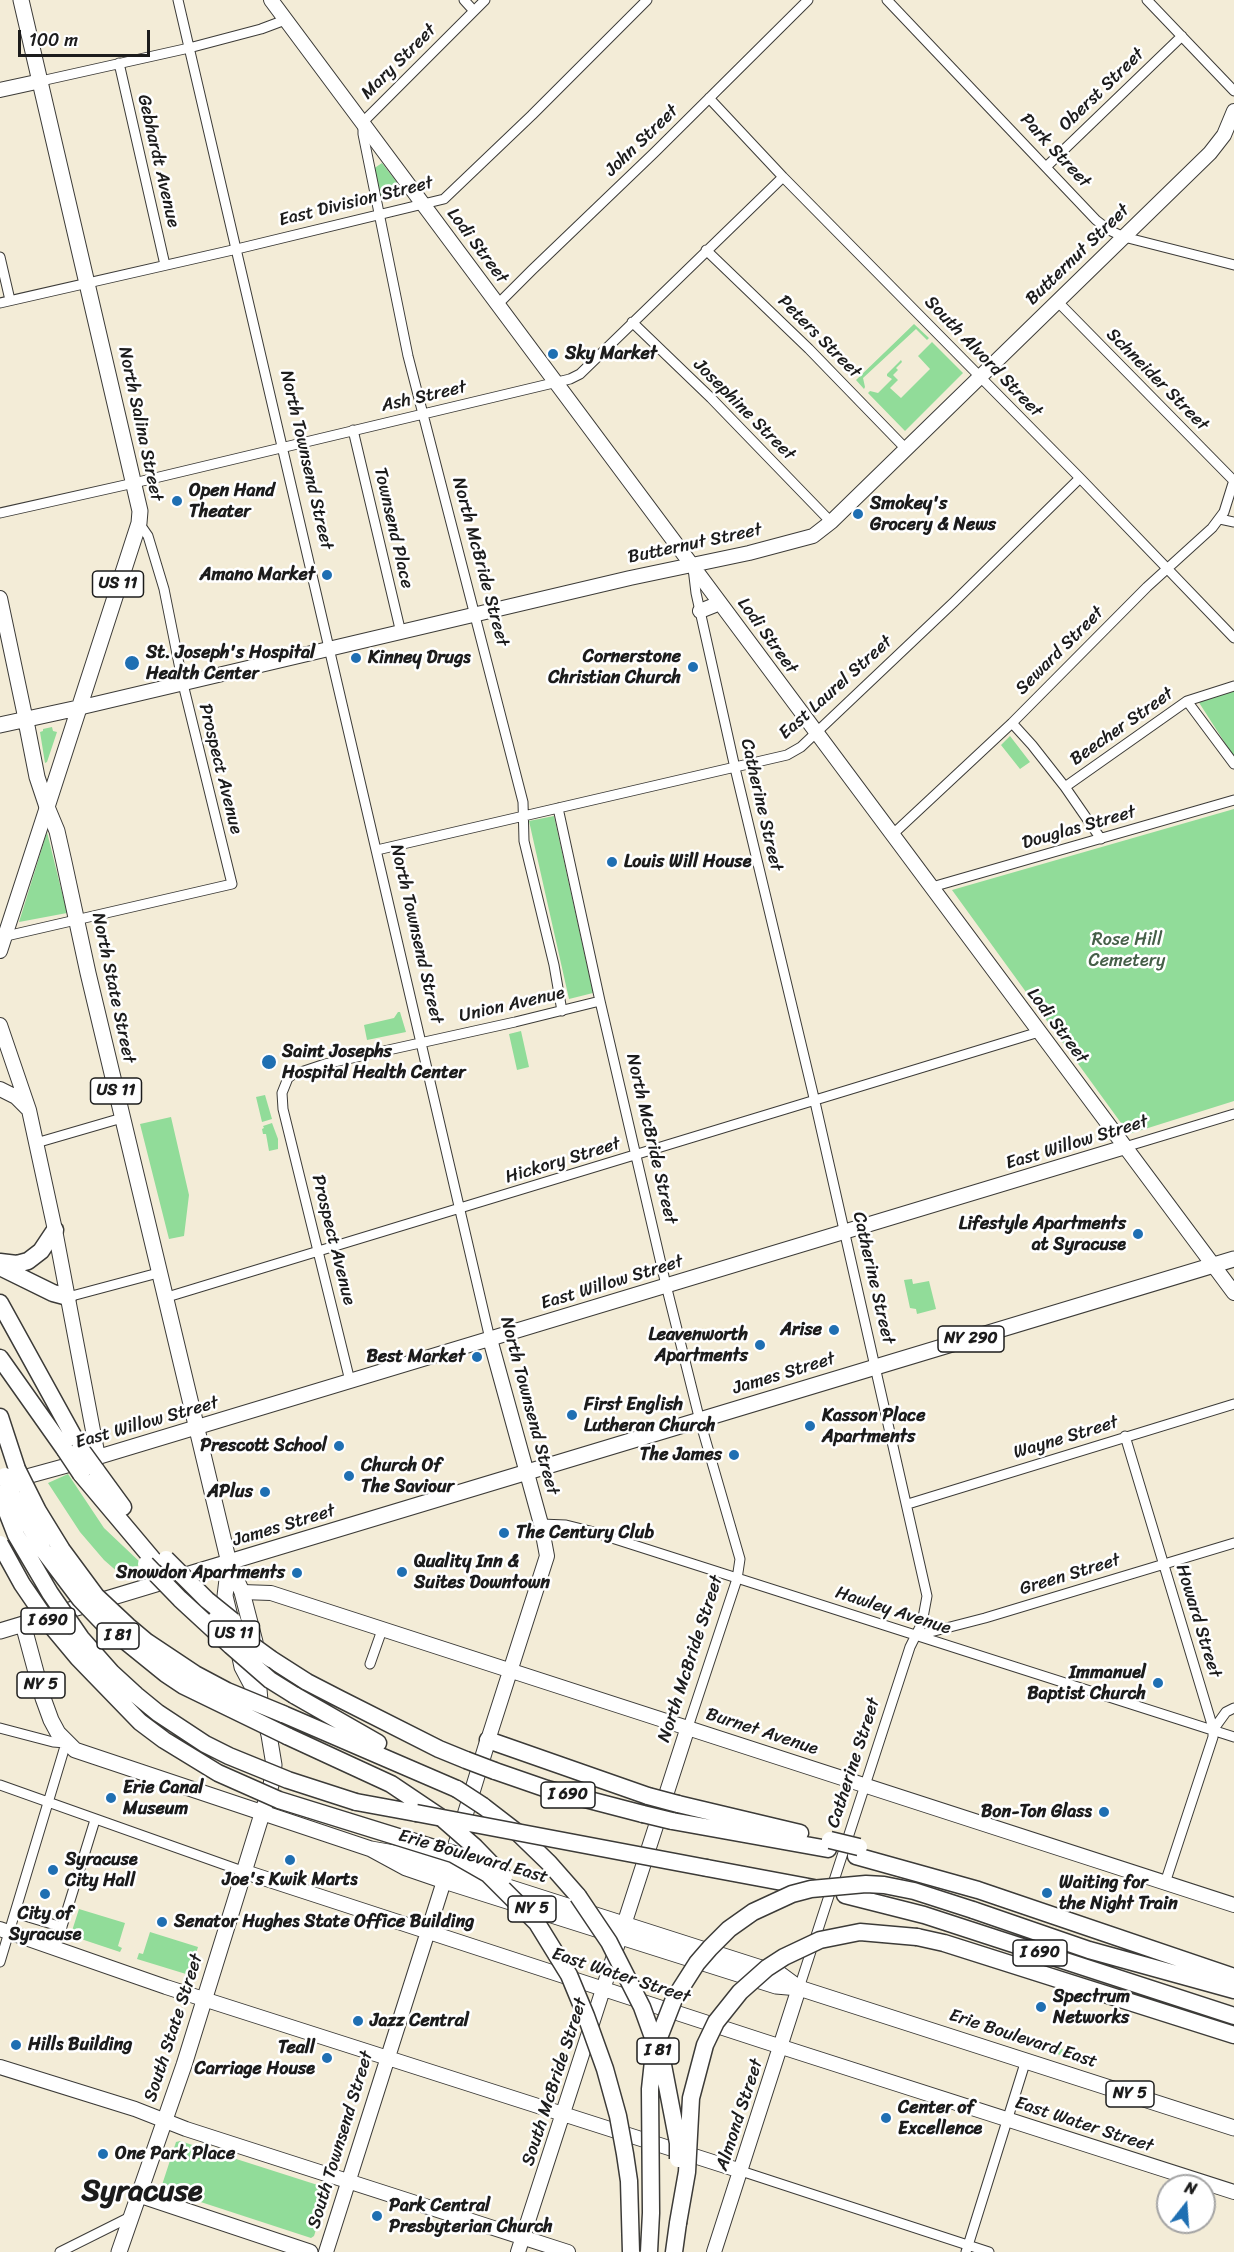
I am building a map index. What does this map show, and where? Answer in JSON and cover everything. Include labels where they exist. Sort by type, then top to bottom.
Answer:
[{"type":"highway","points":[[0,1262],[17,1264],[28,1262],[41,1251],[55,1230]]},
{"type":"highway","points":[[0,1266],[53,1293],[68,1298]]},
{"type":"highway","points":[[0,1303],[73,1449]]},
{"type":"highway","points":[[0,1358],[73,1449],[92,1467],[122,1539],[156,1561],[180,1599],[270,1680],[457,1788]]},
{"type":"highway","name":"I 81","points":[[0,1417],[5,1473],[12,1495],[43,1550],[80,1599],[103,1623],[184,1686],[391,1785],[444,1820],[502,1875],[538,1924],[569,1975],[590,2025],[618,2116],[625,2154],[631,2252]]},
{"type":"highway","name":"I 81","points":[[5,1473],[38,1511],[62,1550],[96,1596],[147,1642],[195,1674],[227,1691],[457,1788],[518,1833],[578,1896],[609,1942],[634,1988],[663,2065],[678,2143],[678,2223],[674,2252]]},
{"type":"highway","points":[[0,1494],[16,1536],[50,1593],[81,1638],[112,1673],[136,1695],[205,1744],[229,1756],[288,1780],[356,1802]]},
{"type":"highway","name":"I 690","points":[[0,1544],[22,1584],[48,1622],[78,1658],[109,1689],[201,1753],[259,1778],[356,1802],[845,1895],[924,1915],[1234,2016]]},
{"type":"highway","name":"I 690","points":[[156,1561],[167,1575],[216,1619],[269,1653],[307,1682],[439,1749],[495,1772],[547,1789],[672,1821],[829,1844],[857,1851],[1234,1977]]},
{"type":"highway","points":[[109,1689],[140,1722],[164,1740],[218,1773],[279,1800],[453,1854],[488,1874],[538,1924]]},
{"type":"highway","points":[[488,1740],[648,1796],[829,1844]]},
{"type":"highway","points":[[649,2252],[650,2088],[660,2035],[674,2000],[697,1963],[710,1948],[729,1929],[753,1912],[792,1894],[811,1889],[866,1884],[914,1891],[1089,1950],[1234,1990]]},
{"type":"highway","points":[[678,2223],[687,2172],[691,2098],[705,2045],[716,2022],[740,1992],[767,1968],[820,1940],[860,1932],[916,1937],[944,1943],[1234,2035]]},
{"type":"main road","name":"North Salina Street","points":[[21,0],[140,510],[139,523],[47,807]]},
{"type":"main road","name":"Butternut Street","points":[[0,725],[78,708]]},
{"type":"main road","name":"North State Street","points":[[26,721],[37,777],[57,831],[88,973],[195,1427],[229,1563],[242,1592],[255,1642],[260,1701],[274,1765],[272,1785],[263,1815]]},
{"type":"main road","name":"James Street","points":[[0,1631],[1234,1259]]},
{"type":"main road","name":"North State Street","points":[[229,1563],[225,1596],[242,1667],[260,1701]]},
{"type":"main road","name":"NY 5","points":[[23,1624],[43,1698],[58,1733],[66,1743]]},
{"type":"main road","name":"North Townsend Street","points":[[446,1875],[488,1740]]},
{"type":"main road","name":"Erie Boulevard East","points":[[66,1743],[75,1750],[263,1815],[371,1849],[406,1868],[446,1875],[622,1930],[780,1974],[799,1988],[1234,2128]]},
{"type":"main road","name":"South State Street","points":[[119,2252],[263,1815]]},
{"type":"main road","points":[[139,2196],[310,2252]]},
{"type":"street","name":"North Townsend Street","points":[[178,0],[459,1209],[490,1339],[541,1524],[547,1556],[488,1740]]},
{"type":"street","name":"Lodi Street","points":[[271,0],[1234,1293]]},
{"type":"street","points":[[464,0],[474,11]]},
{"type":"street","name":"Mary Street","points":[[363,123],[485,0]]},
{"type":"street","name":"East Division Street","points":[[0,303],[444,199],[647,0]]},
{"type":"street","name":"John Street","points":[[498,304],[808,0]]},
{"type":"street","name":"Park Street","points":[[887,0],[1096,220],[1109,230],[1124,237],[1234,265]]},
{"type":"street","points":[[1147,0],[1234,91]]},
{"type":"street","points":[[0,90],[189,48],[261,29],[285,20]]},
{"type":"street","name":"Oberst Street","points":[[1046,167],[1182,36]]},
{"type":"street","name":"Gebhardt Avenue","points":[[119,63],[165,266]]},
{"type":"street","name":"South Alvord Street","points":[[709,98],[783,177],[1080,478],[1234,638]]},
{"type":"street","name":"Butternut Street","points":[[78,708],[692,565],[749,554],[813,536],[831,522],[907,450],[1210,153],[1224,135],[1234,111]]},
{"type":"street","name":"North McBride Street","points":[[363,123],[363,134],[408,356],[516,770],[523,802],[524,841],[562,1011]]},
{"type":"street","name":"Ash Street","points":[[0,513],[557,383],[580,374],[783,177]]},
{"type":"street","name":"Peters Street","points":[[706,250],[809,349],[907,450]]},
{"type":"street","points":[[0,257],[10,300]]},
{"type":"street","name":"Schneider Street","points":[[1058,302],[1234,480]]},
{"type":"street","name":"Josephine Street","points":[[632,322],[711,398],[831,522]]},
{"type":"street","name":"Townsend Place","points":[[353,430],[401,633]]},
{"type":"street","name":"East Laurel Street","points":[[377,850],[787,755],[801,747],[954,602],[1080,478]]},
{"type":"street","name":"Seward Street","points":[[892,835],[1012,723],[1220,519],[1234,480]]},
{"type":"street","points":[[1220,519],[1234,522]]},
{"type":"street","name":"Prospect Avenue","points":[[77,919],[232,884],[183,684],[164,589],[148,536],[139,523]]},
{"type":"street","name":"Catherine Street","points":[[692,565],[735,768],[845,1231],[927,1596],[921,1623],[864,1784],[799,1988]]},
{"type":"street","name":"North State Street","points":[[0,598],[26,721]]},
{"type":"street","points":[[700,611],[720,603]]},
{"type":"street","name":"Beecher Street","points":[[1065,787],[1187,701],[1234,686]]},
{"type":"street","points":[[1187,701],[1234,764]]},
{"type":"street","points":[[1012,723],[1065,787],[1101,839]]},
{"type":"street","name":"Douglas Street","points":[[932,887],[1234,800]]},
{"type":"street","name":"North Salina Street","points":[[0,951],[2,937],[47,807]]},
{"type":"street","name":"North McBride Street","points":[[558,808],[666,1285],[700,1421],[740,1559],[737,1579],[622,1930]]},
{"type":"street","points":[[2,937],[77,919]]},
{"type":"street","name":"Union Avenue","points":[[292,1075],[325,1064],[600,1001]]},
{"type":"street","points":[[0,1025],[29,1110],[55,1230],[68,1298],[92,1467]]},
{"type":"street","name":"Hickory Street","points":[[164,1298],[815,1102],[1039,1032]]},
{"type":"street","name":"Prospect Avenue","points":[[292,1075],[283,1087],[284,1109],[350,1381]]},
{"type":"street","points":[[0,1089],[16,1097],[29,1110]]},
{"type":"street","name":"East Willow Street","points":[[5,1473],[92,1467],[195,1427],[1234,1114]]},
{"type":"street","points":[[36,1143],[122,1118]]},
{"type":"street","points":[[68,1298],[158,1273]]},
{"type":"street","name":"Wayne Street","points":[[908,1504],[1234,1404]]},
{"type":"street","name":"Howard Street","points":[[1125,1436],[1213,1730]]},
{"type":"street","name":"Hawley Avenue","points":[[541,1524],[566,1525],[590,1531],[1234,1737]]},
{"type":"street","name":"Green Street","points":[[915,1636],[985,1618],[1234,1543]]},
{"type":"street","name":"Burnet Avenue","points":[[242,1592],[270,1593],[1234,1905]]},
{"type":"street","points":[[370,1664],[382,1630]]},
{"type":"street","points":[[1165,1883],[1213,1730],[1226,1712],[1234,1708]]},
{"type":"street","name":"Erie Boulevard East","points":[[0,1728],[53,1742],[66,1743]]},
{"type":"street","points":[[0,1962],[4,1931],[15,1913],[66,1743]]},
{"type":"street","name":"East Water Street","points":[[0,1785],[245,1872],[780,2047],[1234,2192]]},
{"type":"street","points":[[55,1949],[95,1820]]},
{"type":"street","name":"South Townsend Street","points":[[326,2252],[446,1875]]},
{"type":"street","points":[[15,1913],[62,1928]]},
{"type":"street","name":"South McBride Street","points":[[518,2252],[622,1930]]},
{"type":"street","points":[[4,1931],[204,1999],[741,2170],[967,2249],[989,2252]]},
{"type":"street","name":"Almond Street","points":[[714,2252],[799,1988]]},
{"type":"street","points":[[967,2249],[1026,2060]]},
{"type":"street","points":[[0,2067],[135,2109],[568,2252]]},
{"type":"street","points":[[60,2252],[132,2216]]},
{"type":"green space","points":[[382,163],[406,194],[380,197],[373,169]]},
{"type":"green space","points":[[914,324],[929,338],[927,340],[916,329],[863,378],[864,389],[856,380]]},
{"type":"green space","points":[[932,342],[963,373],[905,431],[868,393],[870,391],[878,393],[892,379],[887,374],[901,360],[902,362],[896,368],[898,370],[893,375],[898,380],[890,388],[901,398],[930,369],[918,356]]},
{"type":"green space","points":[[1234,691],[1234,757],[1198,701]]},
{"type":"green space","points":[[52,727],[53,731],[57,732],[45,763],[40,732]]},
{"type":"green space","points":[[1010,736],[1030,762],[1020,769],[1001,745]]},
{"type":"green space","name":"Rose Hill Cemetery","points":[[1234,809],[1234,1101],[1129,1134],[952,890]]},
{"type":"green space","points":[[554,816],[593,993],[569,999],[529,821]]},
{"type":"green space","points":[[47,832],[67,913],[19,922]]},
{"type":"green space","points":[[400,1012],[406,1032],[367,1040],[364,1025],[394,1018]]},
{"type":"green space","points":[[521,1031],[529,1067],[517,1070],[509,1034]]},
{"type":"green space","points":[[265,1095],[272,1119],[262,1122],[256,1097]]},
{"type":"green space","points":[[171,1117],[189,1195],[184,1236],[169,1239],[140,1124]]},
{"type":"green space","points":[[272,1123],[278,1139],[278,1149],[269,1151],[266,1134],[263,1134],[262,1129],[263,1126]]},
{"type":"green space","points":[[912,1279],[913,1284],[929,1281],[936,1309],[917,1314],[916,1309],[910,1308],[904,1280]]},
{"type":"green space","points":[[68,1474],[104,1528],[142,1564],[120,1574],[104,1560],[80,1532],[48,1483]]},
{"type":"green space","points":[[79,1909],[125,1923],[118,1946],[122,1948],[120,1952],[72,1936]]},
{"type":"green space","points":[[150,1932],[198,1947],[190,1972],[186,1974],[137,1959],[139,1953],[143,1954]]},
{"type":"green space","points":[[994,2027],[1042,2040],[1064,2050],[1070,2056],[1069,2058],[989,2031]]},
{"type":"green space","points":[[180,2141],[327,2188],[328,2192],[314,2236],[311,2238],[164,2190],[162,2185],[176,2142]]},
{"type":"place","name":"Sky Market","points":[[553,354]]},
{"type":"place","name":"Open Hand Theater","points":[[177,501]]},
{"type":"place","name":"Smokey's Grocery & News","points":[[858,514]]},
{"type":"place","name":"Amano Market","points":[[327,575]]},
{"type":"place","name":"Kinney Drugs","points":[[356,658]]},
{"type":"place","name":"St. Joseph's Hospital Health Center","points":[[132,663]]},
{"type":"place","name":"Cornerstone Christian Church","points":[[693,667]]},
{"type":"place","name":"Louis Will House","points":[[612,862]]},
{"type":"place","name":"Saint Josephs Hospital Health Center","points":[[269,1062]]},
{"type":"place","name":"Lifestyle Apartments at Syracuse","points":[[1138,1234]]},
{"type":"place","name":"Arise","points":[[834,1330]]},
{"type":"place","name":"Leavenworth Apartments","points":[[760,1345]]},
{"type":"place","name":"Best Market","points":[[477,1357]]},
{"type":"place","name":"First English Lutheran Church","points":[[572,1415]]},
{"type":"place","name":"Kasson Place Apartments","points":[[810,1426]]},
{"type":"place","name":"Prescott School","points":[[339,1446]]},
{"type":"place","name":"The James","points":[[734,1455]]},
{"type":"place","name":"Church Of The Saviour","points":[[349,1476]]},
{"type":"place","name":"APlus","points":[[265,1492]]},
{"type":"place","name":"The Century Club","points":[[504,1533]]},
{"type":"place","name":"Quality Inn & Suites Downtown","points":[[402,1572]]},
{"type":"place","name":"Snowdon Apartments","points":[[297,1573]]},
{"type":"place","name":"Immanuel Baptist Church","points":[[1158,1683]]},
{"type":"place","name":"Erie Canal Museum","points":[[111,1798]]},
{"type":"place","name":"Bon-Ton Glass","points":[[1104,1812]]},
{"type":"place","name":"Joe's Kwik Marts","points":[[290,1860]]},
{"type":"place","name":"Syracuse City Hall","points":[[53,1870]]},
{"type":"place","name":"Waiting for the Night Train","points":[[1047,1893]]},
{"type":"place","name":"City of Syracuse","points":[[45,1894]]},
{"type":"place","name":"Senator Hughes State Office Building","points":[[162,1922]]},
{"type":"place","name":"Spectrum Networks","points":[[1041,2007]]},
{"type":"place","name":"Jazz Central","points":[[358,2021]]},
{"type":"place","name":"Hills Building","points":[[16,2045]]},
{"type":"place","name":"Teall Carriage House","points":[[327,2058]]},
{"type":"place","name":"Center of Excellence","points":[[886,2118]]},
{"type":"place","name":"One Park Place","points":[[103,2154]]},
{"type":"place","name":"Park Central Presbyterian Church","points":[[377,2216]]},
{"type":"district","name":"Syracuse","points":[[142,2192]]}]
